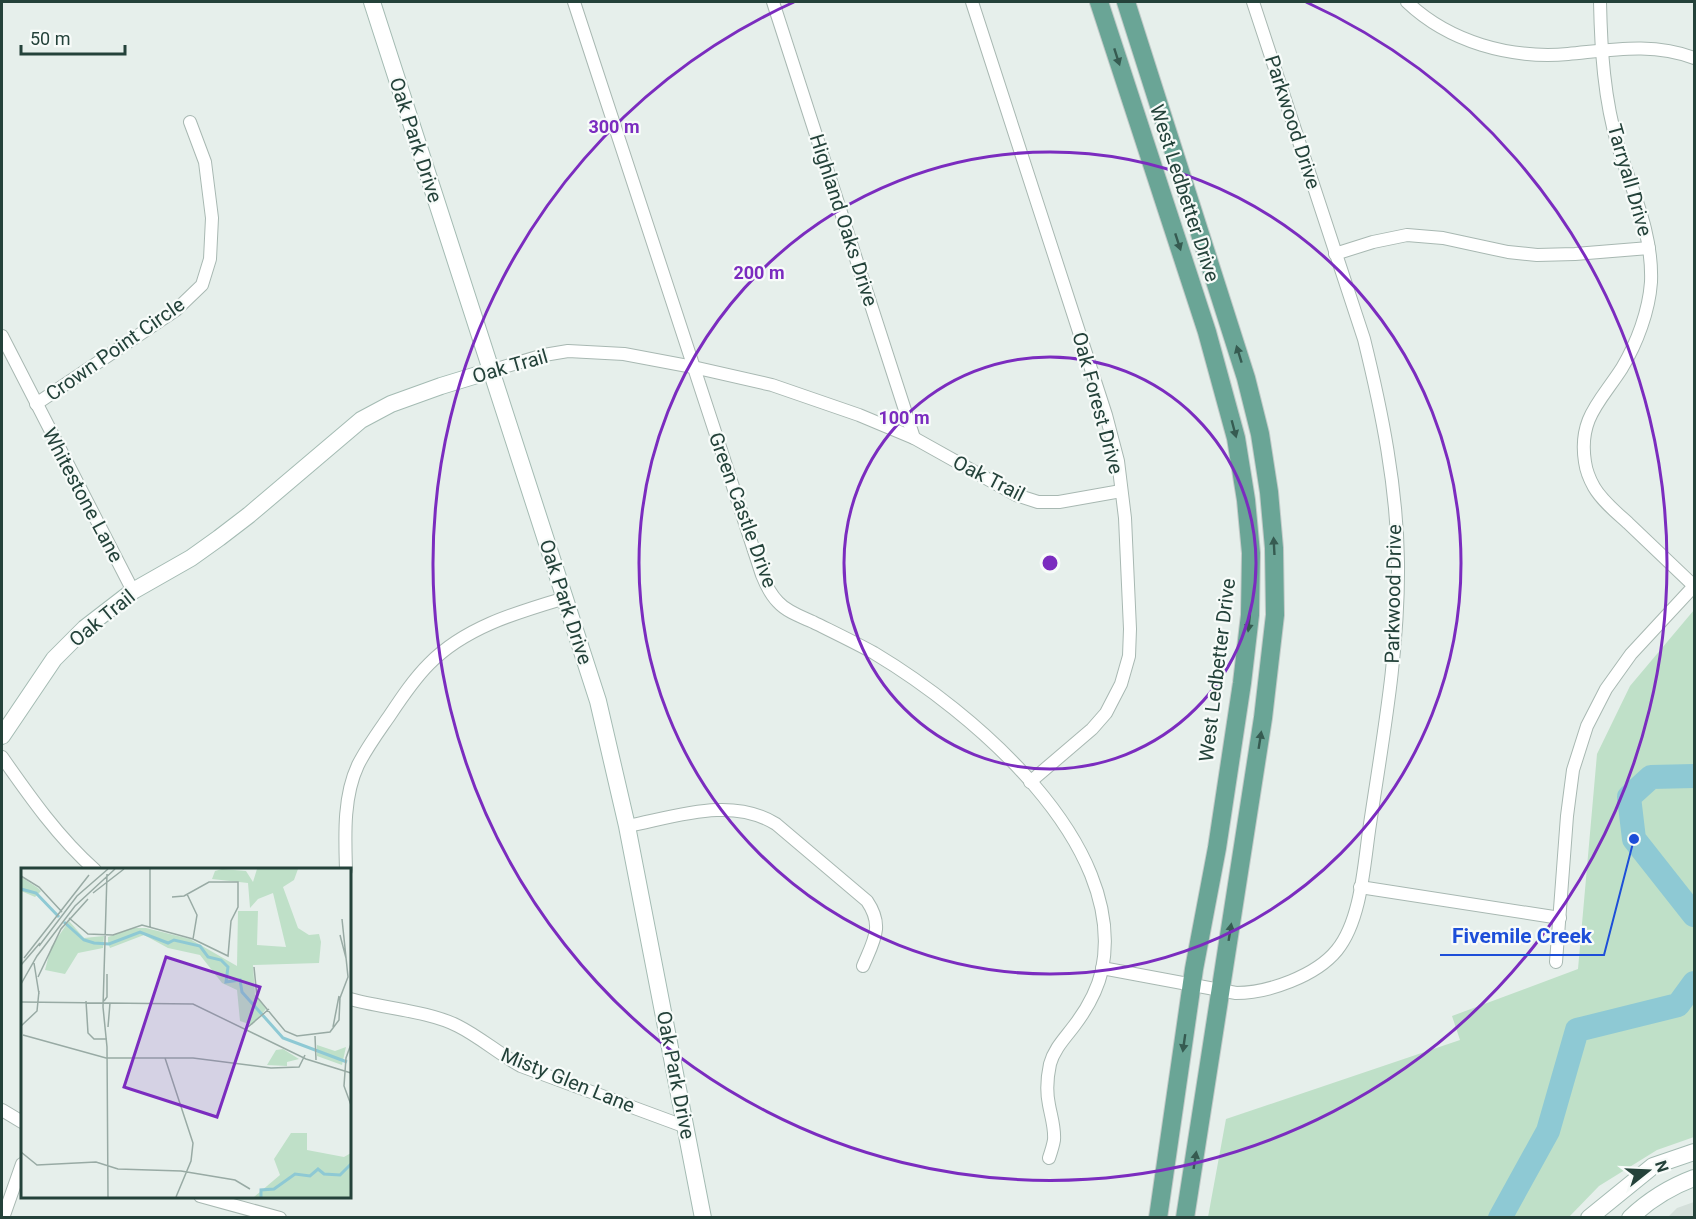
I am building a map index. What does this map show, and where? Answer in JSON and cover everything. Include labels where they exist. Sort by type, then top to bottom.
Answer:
[{"type":"main road","name":"West Ledbetter Drive","points":[[1099,2],[1207,332],[1236,438],[1246,500],[1251,553],[1250,615],[1242,683],[1217,848],[1192,985],[1158,1218]]},
{"type":"main road","name":"West Ledbetter Drive","points":[[1126,2],[1246,378],[1260,434],[1269,492],[1274,548],[1275,615],[1263,718],[1185,1218]]},
{"type":"main road","points":[[1207,332],[1230,323]]},
{"type":"street","name":"Oak Park Drive","points":[[372,2],[598,701],[627,826],[703,1218]]},
{"type":"street","name":"Green Castle Drive","points":[[574,2],[693,367],[769,590],[780,604],[797,615],[871,652],[909,675],[967,718],[1010,759],[1061,820],[1082,853],[1094,880],[1102,911],[1104,936],[1102,968],[1096,992],[1051,1061],[1047,1079],[1054,1140],[1049,1158]]},
{"type":"street","name":"Highland Oaks Drive","points":[[773,2],[914,438]]},
{"type":"street","name":"Oak Forest Drive","points":[[972,2],[1106,415],[1118,462],[1121,491],[1130,629],[1129,656],[1121,684],[1106,713],[1092,729],[1030,782]]},
{"type":"street","name":"Parkwood Drive","points":[[1102,968],[1249,993],[1274,987],[1299,978],[1337,951],[1350,930],[1360,887],[1391,686],[1396,627],[1398,561],[1392,481],[1377,391],[1364,339],[1253,2]]},
{"type":"street","points":[[1407,2],[1441,28],[1498,50],[1529,54],[1564,54],[1659,48],[1695,58]]},
{"type":"street","name":"Tarryall Drive","points":[[1600,2],[1601,51],[1613,126],[1646,226],[1651,283],[1644,317],[1635,343],[1623,367],[1594,406],[1587,422],[1584,440],[1585,463],[1594,488],[1608,504],[1694,586]]},
{"type":"street","name":"Crown Point Circle","points":[[36,404],[176,310],[202,285],[210,259],[212,218],[205,162],[190,122]]},
{"type":"street","points":[[1335,254],[1374,242],[1407,236],[1443,238],[1508,252],[1537,255],[1649,248]]},
{"type":"street","name":"Whitestone Lane","points":[[2,336],[133,591]]},
{"type":"street","name":"Oak Trail","points":[[2,736],[54,659],[85,628],[133,591],[191,558],[219,538],[362,420],[391,404],[441,386],[544,355],[568,351],[624,354],[772,385],[859,415],[914,438],[1016,495],[1038,502],[1059,502],[1121,491]]},
{"type":"street","points":[[1556,962],[1567,816],[1573,770],[1587,726],[1606,690],[1631,654],[1694,586]]},
{"type":"street","points":[[346,868],[345,836],[349,801],[357,768],[370,744],[410,686],[430,662],[472,633],[498,620],[565,598]]},
{"type":"street","points":[[2,757],[57,831],[93,868]]},
{"type":"street","points":[[627,826],[710,810],[749,811],[764,816],[867,901],[875,913],[877,926],[875,936],[863,966]]},
{"type":"street","points":[[1360,887],[1560,918]]},
{"type":"street","name":"Misty Glen Lane","points":[[351,999],[427,1016],[458,1026],[521,1066],[686,1127]]},
{"type":"street","points":[[2,1110],[21,1121]]},
{"type":"street","points":[[1589,1218],[1653,1166],[1695,1152]]},
{"type":"street","points":[[3,1218],[21,1167]]},
{"type":"street","points":[[1630,1218],[1640,1208],[1674,1186],[1695,1178]]},
{"type":"street","points":[[204,1198],[280,1218]]},
{"type":"shaded area","points":[[1694,1202],[1694,1217],[1668,1217],[1677,1208]]},
{"type":"green space","points":[[1694,610],[1694,1137],[1657,1150],[1599,1186],[1569,1217],[1208,1217],[1226,1119],[1460,1040],[1452,1016],[1578,969],[1597,754],[1630,686]]},
{"type":"waterway","points":[[1694,776],[1651,777],[1629,797],[1634,839],[1694,915]]},
{"type":"waterway","points":[[1500,1218],[1548,1131],[1577,1030],[1678,1005],[1694,983]]},
{"type":"place","name":"Fivemile Creek","points":[[1634,839]]}]
